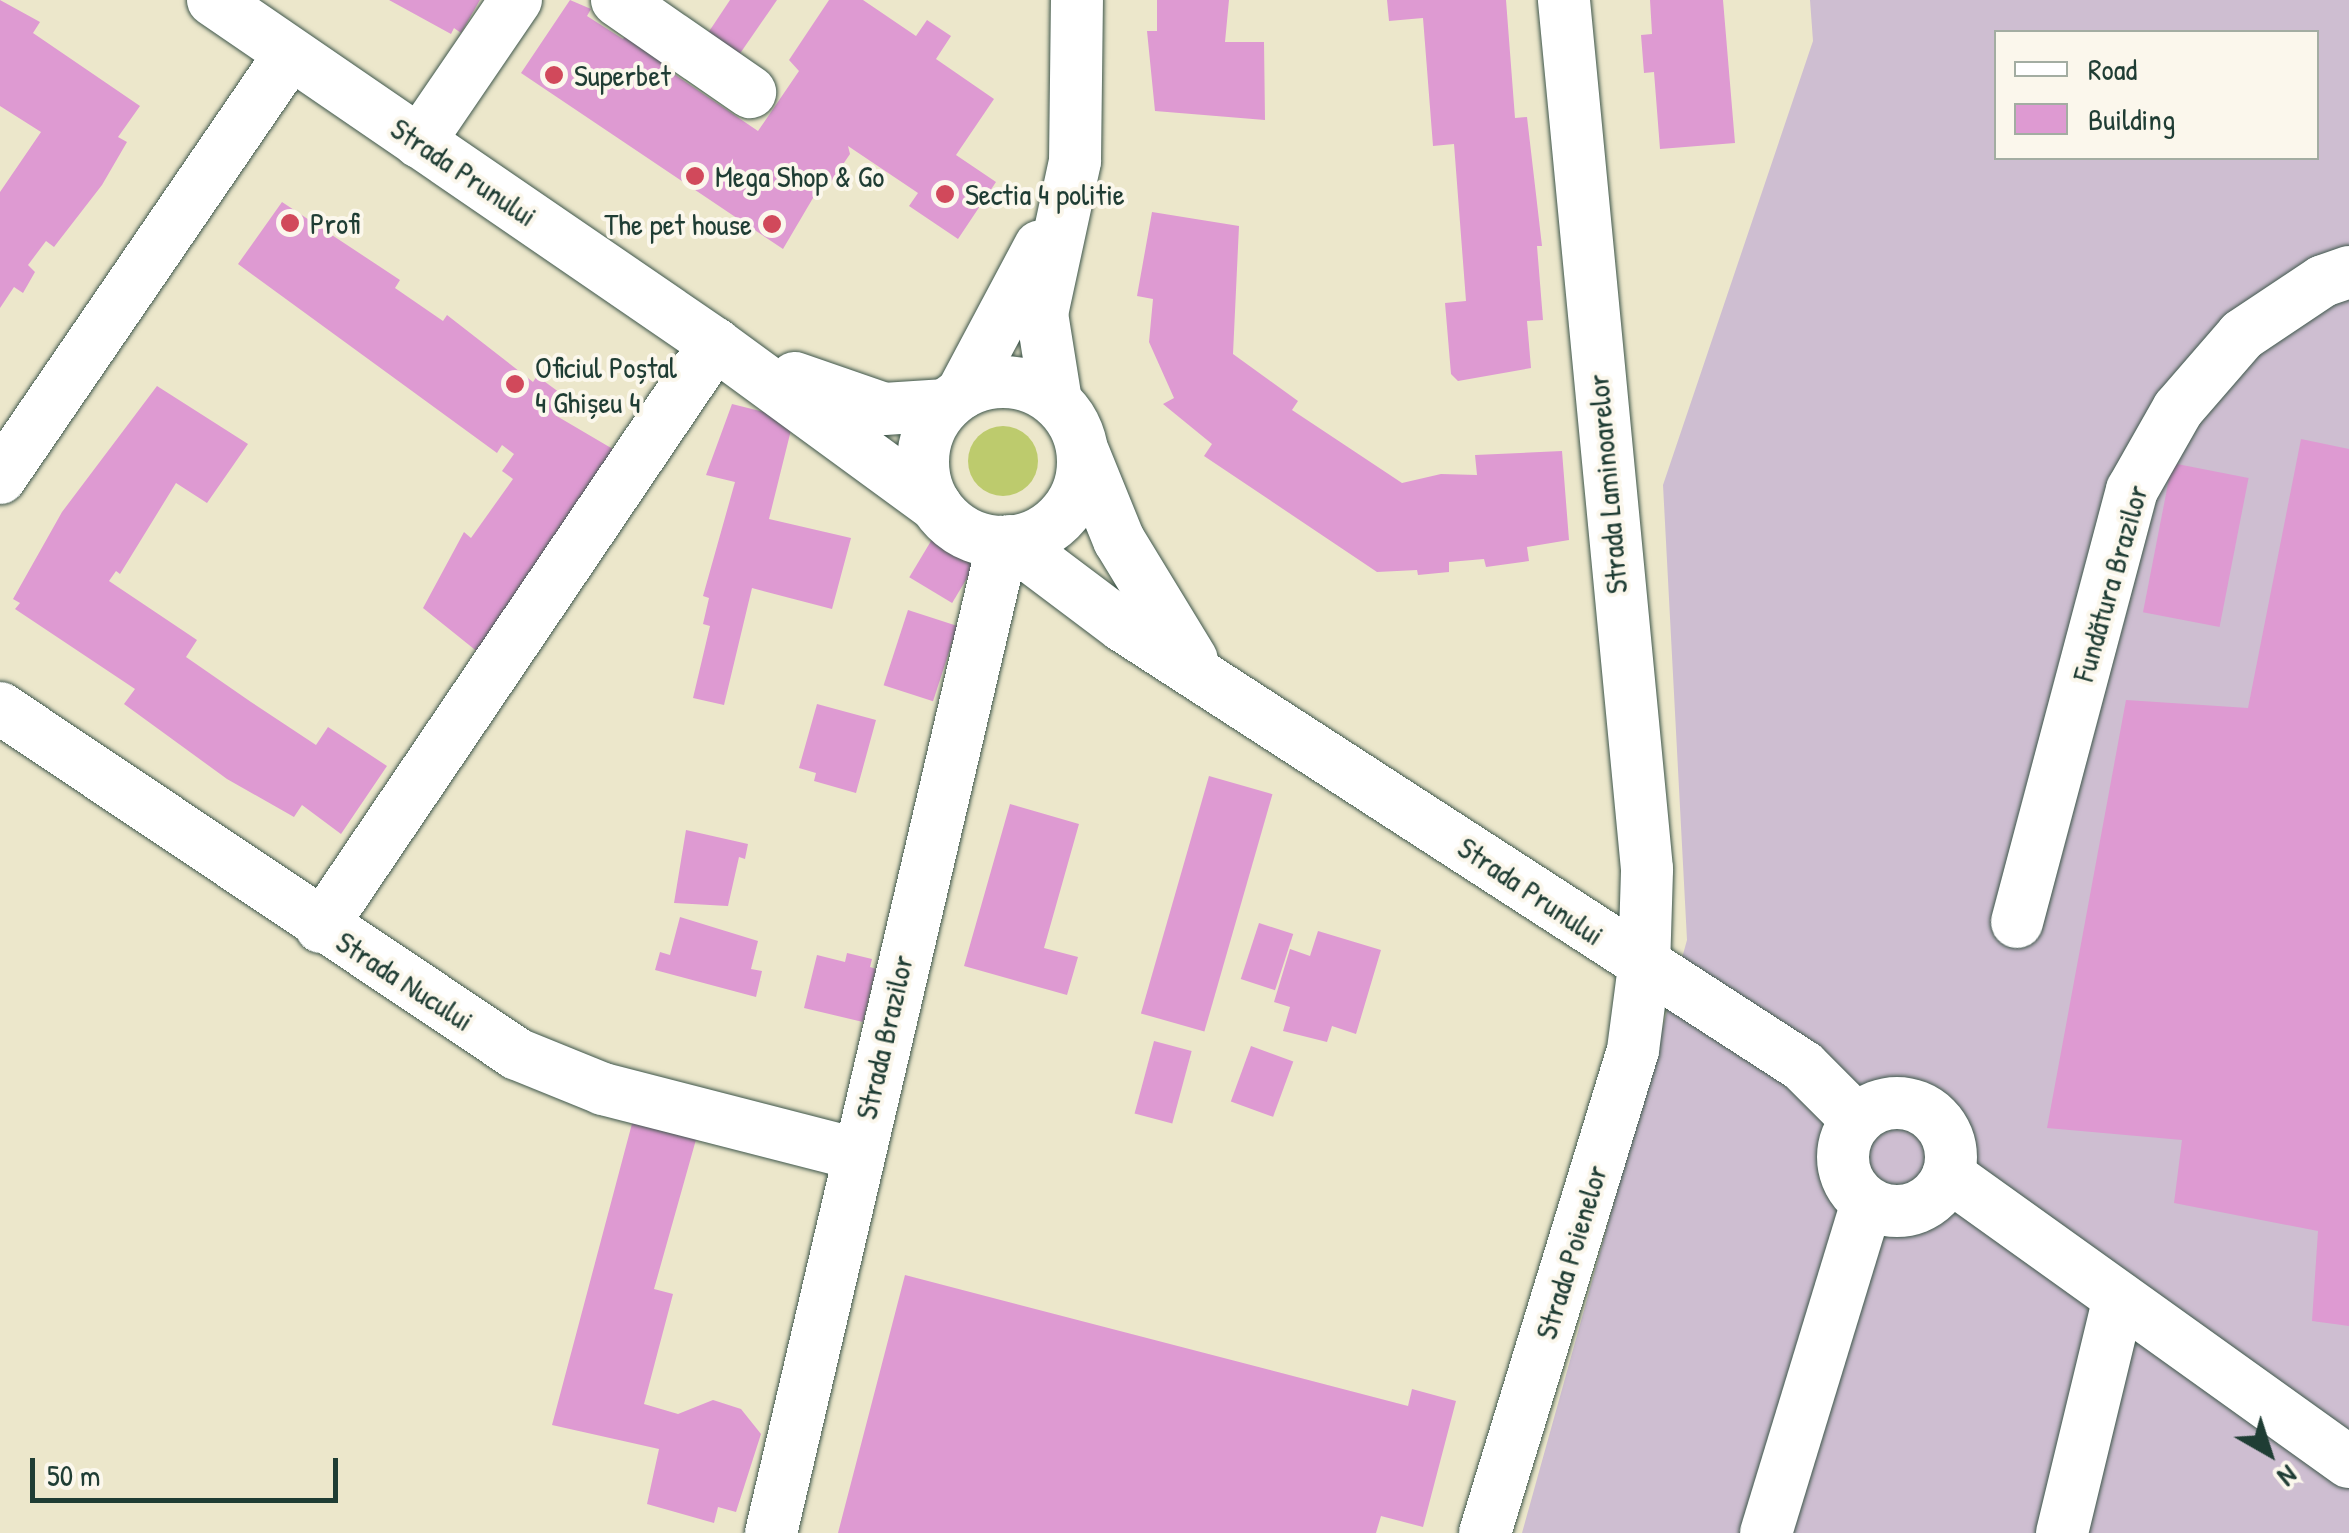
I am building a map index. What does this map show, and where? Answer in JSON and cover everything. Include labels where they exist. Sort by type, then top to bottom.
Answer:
[{"type":"street","name":"Strada Prunului","points":[[213,0],[715,344],[936,506]]},
{"type":"street","points":[[420,142],[516,0]]},
{"type":"street","points":[[617,0],[686,18],[750,92]]},
{"type":"street","points":[[1056,400],[1042,314],[1067,196],[1080,98],[1077,0]]},
{"type":"street","name":"Strada Laminoarelor","points":[[1564,0],[1648,869],[1644,968]]},
{"type":"street","points":[[0,478],[290,54]]},
{"type":"street","points":[[954,399],[1010,382],[1056,400],[1070,416],[1084,454],[1077,491],[1056,522],[1007,542],[965,532],[936,506],[927,486],[925,443],[954,399],[1067,196]]},
{"type":"street","name":"Fundătura Brazilor","points":[[2016,922],[2132,490],[2178,409],[2242,335],[2323,281],[2349,272]]},
{"type":"street","name":"Strada Prunului","points":[[715,344],[854,403],[884,409],[954,399]]},
{"type":"street","points":[[322,927],[715,344]]},
{"type":"street","name":"Strada Prunului","points":[[1084,454],[1118,540],[1198,670]]},
{"type":"street","name":"Strada Prunului","points":[[1007,542],[1123,626],[1198,670],[1644,968],[1803,1066],[1856,1119]]},
{"type":"street","name":"Strada Brazilor","points":[[771,1533],[856,1154],[1007,542]]},
{"type":"street","name":"Strada Nucului","points":[[0,708],[517,1054],[603,1088],[856,1154]]},
{"type":"street","name":"Strada Poienelor","points":[[1485,1533],[1633,1050],[1644,968]]},
{"type":"street","points":[[1766,1533],[1867,1203],[1842,1164],[1856,1119],[1886,1103],[1918,1106],[1944,1128],[1948,1176],[2349,1462]]},
{"type":"street","points":[[1867,1203],[1915,1209],[1948,1176]]},
{"type":"street","points":[[2062,1533],[2119,1298]]},
{"type":"shaded area","points":[[1810,0],[2349,0],[2349,1533],[1522,1533],[1687,940],[1663,485],[1813,41]]},
{"type":"green space","points":[[1003,426],[1017,428],[1028,436],[1036,447],[1036,475],[1028,486],[1017,494],[1003,496],[989,494],[978,486],[970,475],[968,461],[970,447],[978,436],[989,428]]},
{"type":"building","points":[[0,0],[40,22],[33,33],[140,106],[118,137],[127,142],[102,185],[54,247],[46,241],[28,265],[35,272],[23,293],[14,287],[0,308],[0,192],[41,132],[0,106]]},
{"type":"building","points":[[389,0],[480,0],[461,33],[454,28],[451,34]]},
{"type":"building","points":[[570,0],[591,9],[587,16],[623,39],[629,30],[674,60],[668,70],[758,131],[799,71],[789,60],[829,0],[863,0],[916,36],[927,20],[951,36],[936,59],[994,99],[956,155],[996,182],[958,239],[909,206],[918,193],[848,146],[850,154],[831,182],[823,181],[783,249],[521,73]]},
{"type":"building","points":[[730,0],[777,0],[739,55],[708,33]]},
{"type":"building","points":[[1157,0],[1229,0],[1225,42],[1264,42],[1265,120],[1155,111],[1147,31],[1157,31]]},
{"type":"building","points":[[1387,0],[1506,0],[1515,118],[1527,117],[1542,246],[1537,246],[1543,320],[1527,321],[1531,368],[1458,381],[1451,374],[1445,303],[1466,301],[1454,144],[1433,146],[1423,18],[1389,21]]},
{"type":"building","points":[[1650,0],[1723,0],[1735,143],[1660,149],[1654,72],[1644,73],[1641,35],[1652,34]]},
{"type":"building","points":[[282,202],[400,280],[395,288],[443,321],[447,315],[533,382],[537,376],[567,398],[555,415],[623,455],[479,653],[423,608],[464,532],[471,538],[513,479],[502,471],[514,454],[502,445],[497,453],[238,264]]},
{"type":"building","points":[[1152,212],[1239,226],[1233,354],[1298,401],[1292,410],[1402,483],[1441,474],[1477,475],[1475,455],[1562,451],[1569,540],[1527,547],[1529,561],[1486,567],[1484,559],[1449,562],[1449,572],[1418,575],[1417,570],[1377,572],[1204,456],[1212,444],[1163,404],[1174,398],[1149,342],[1153,299],[1137,296]]},
{"type":"building","points":[[157,386],[248,444],[207,503],[176,483],[120,574],[116,571],[109,581],[197,640],[186,657],[251,702],[316,745],[328,727],[387,766],[341,834],[302,805],[294,817],[227,779],[124,704],[135,689],[15,609],[20,603],[13,599],[62,512]]},
{"type":"building","points":[[732,404],[768,413],[791,430],[769,519],[851,538],[832,609],[752,588],[724,705],[693,698],[710,626],[703,624],[709,598],[703,596],[735,482],[706,475]]},
{"type":"building","points":[[2301,439],[2349,449],[2349,1326],[2312,1321],[2318,1231],[2174,1203],[2182,1140],[2047,1128],[2126,700],[2248,708]]},
{"type":"building","points":[[2172,463],[2249,478],[2220,627],[2143,612]]},
{"type":"building","points":[[934,536],[977,562],[952,603],[909,577]]},
{"type":"building","points":[[908,610],[957,626],[933,701],[884,685]]},
{"type":"building","points":[[817,704],[876,720],[856,793],[814,781],[816,773],[799,768]]},
{"type":"building","points":[[1209,776],[1272,794],[1204,1032],[1141,1013]]},
{"type":"building","points":[[1010,804],[1079,824],[1044,948],[1078,957],[1067,995],[964,966]]},
{"type":"building","points":[[686,830],[748,844],[745,859],[739,857],[728,906],[674,903]]},
{"type":"building","points":[[680,917],[758,941],[751,969],[762,971],[756,997],[655,970],[660,952],[670,955]]},
{"type":"building","points":[[1259,923],[1293,934],[1275,990],[1241,979]]},
{"type":"building","points":[[1318,931],[1381,950],[1356,1034],[1332,1026],[1327,1042],[1283,1031],[1290,1007],[1274,1002],[1290,949],[1310,956]]},
{"type":"building","points":[[847,953],[872,959],[870,967],[876,969],[863,1022],[804,1008],[817,955],[845,962]]},
{"type":"building","points":[[1154,1041],[1192,1051],[1172,1124],[1135,1113]]},
{"type":"building","points":[[1251,1046],[1293,1061],[1273,1117],[1231,1101]]},
{"type":"building","points":[[634,1116],[697,1136],[654,1289],[673,1294],[644,1404],[678,1414],[713,1400],[741,1409],[761,1434],[736,1512],[718,1507],[714,1523],[647,1504],[659,1449],[552,1425]]},
{"type":"building","points":[[905,1275],[1408,1406],[1412,1389],[1456,1401],[1423,1527],[1381,1516],[1376,1533],[838,1533]]},
{"type":"place","name":"Superbet","points":[[554,75]]},
{"type":"place","name":"Mega Shop & Go","points":[[695,176]]},
{"type":"place","name":"Sectia 4 politie","points":[[945,194]]},
{"type":"place","name":"Profi","points":[[290,223]]},
{"type":"place","name":"The pet house","points":[[772,224]]},
{"type":"place","name":"Oficiul Poștal 4 Ghișeu 4","points":[[515,384]]}]
